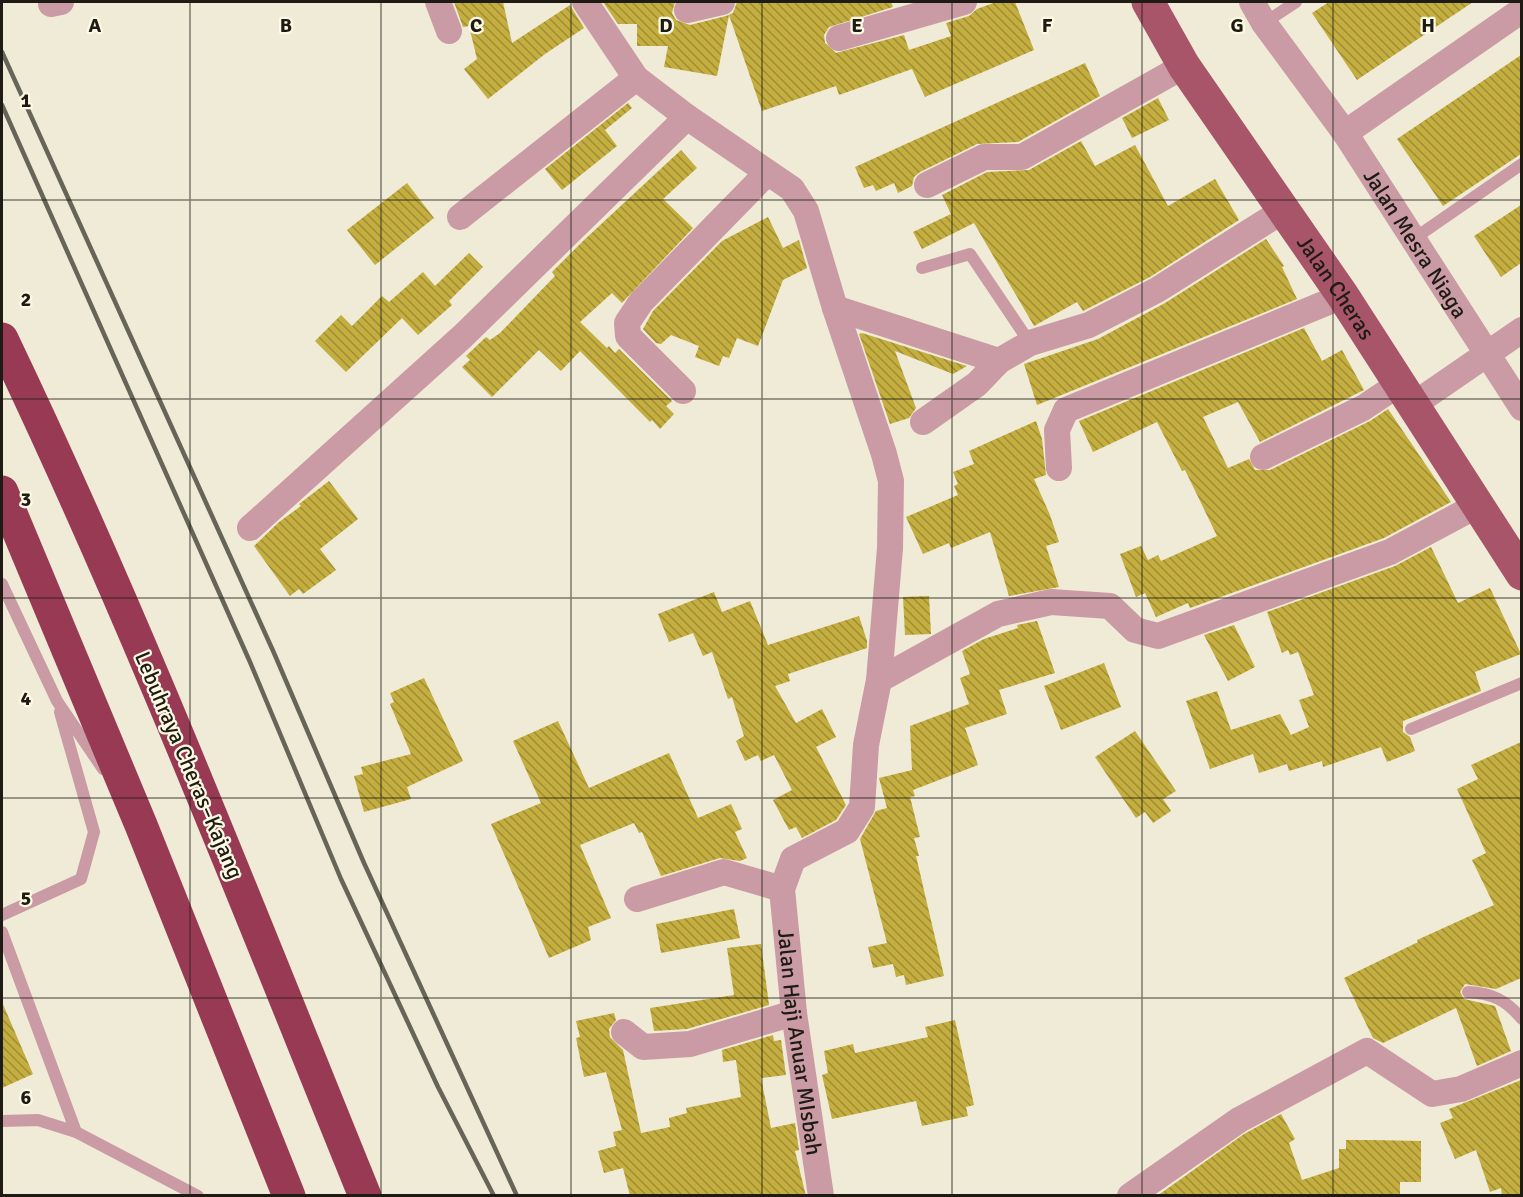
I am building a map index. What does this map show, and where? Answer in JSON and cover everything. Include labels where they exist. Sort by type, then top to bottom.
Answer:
[{"type":"highway","name":"Lebuhraya Cheras–Kajang","points":[[2,339],[57,454],[184,750],[365,1196]]},
{"type":"highway","points":[[2,492],[141,825],[289,1196]]},
{"type":"main road","name":"Jalan Cheras","points":[[1148,2],[1184,66],[1343,296],[1521,574]]},
{"type":"street","points":[[438,2],[449,31]]},
{"type":"street","points":[[585,2],[636,78],[687,117],[792,189],[806,211],[891,481],[890,548],[879,680],[866,745],[862,807],[847,831],[793,859],[782,889],[724,872],[637,899]]},
{"type":"street","points":[[687,9],[722,2]]},
{"type":"street","points":[[839,39],[964,2]]},
{"type":"street","points":[[1346,134],[1521,10]]},
{"type":"street","name":"Jalan Mesra Niaga","points":[[1258,12],[1346,134],[1521,408]]},
{"type":"street","points":[[927,185],[984,157],[1022,157],[1184,66]]},
{"type":"street","points":[[460,217],[636,78]]},
{"type":"street","points":[[250,528],[463,336],[687,117]]},
{"type":"street","points":[[683,391],[628,336],[627,323],[641,302],[767,173]]},
{"type":"street","points":[[923,422],[977,384],[999,361],[1030,343],[1089,325],[1157,290],[1284,210]]},
{"type":"street","points":[[1059,468],[1057,430],[1066,410],[1343,296]]},
{"type":"street","points":[[835,308],[999,361]]},
{"type":"street","points":[[1263,457],[1363,408],[1406,395],[1485,354],[1521,330]]},
{"type":"street","points":[[879,680],[998,614],[1050,602],[1110,606],[1135,630],[1158,636],[1390,552],[1476,506]]},
{"type":"street","name":"Jalan Haji Anuar MIsbah","points":[[782,889],[794,1013],[821,1196]]},
{"type":"street","points":[[624,1032],[643,1047],[690,1044],[794,1013]]},
{"type":"street","points":[[1130,1196],[1239,1120],[1367,1051],[1432,1094],[1461,1089],[1521,1063]]},
{"type":"lane","points":[[1258,12],[1296,2]]},
{"type":"lane","points":[[1412,240],[1521,164]]},
{"type":"lane","points":[[922,268],[970,254],[1030,343]]},
{"type":"lane","points":[[2,584],[57,701],[141,825]]},
{"type":"lane","points":[[1411,729],[1521,683]]},
{"type":"lane","points":[[2,915],[81,879],[94,832],[57,701]]},
{"type":"lane","points":[[2,932],[76,1132]]},
{"type":"lane","points":[[1468,992],[1490,993],[1511,1006],[1521,1019]]},
{"type":"lane","points":[[2,1121],[38,1120],[76,1132],[198,1196]]},
{"type":"building","points":[[454,2],[503,2],[512,43],[570,5],[584,28],[545,54],[488,99],[464,69],[477,59],[469,26],[463,27]]},
{"type":"building","points":[[603,2],[675,2],[672,13],[676,20],[690,25],[733,13],[737,2],[891,2],[893,7],[829,27],[824,35],[825,43],[836,53],[904,35],[909,50],[951,36],[946,23],[969,16],[977,9],[996,2],[1015,2],[1034,50],[925,97],[912,69],[839,95],[836,86],[762,111],[729,15],[717,76],[664,67],[668,46],[637,46],[637,24],[618,24]]},
{"type":"building","points":[[1329,2],[1473,2],[1357,80],[1312,13]]},
{"type":"building","points":[[1521,55],[1521,154],[1443,206],[1397,139]]},
{"type":"building","points":[[1085,63],[1100,96],[1018,142],[977,144],[920,172],[914,177],[912,186],[898,193],[894,183],[876,191],[873,185],[864,188],[855,167]]},
{"type":"building","points":[[1158,98],[1169,120],[1132,138],[1122,118]]},
{"type":"building","points":[[628,103],[632,108],[605,130],[617,146],[562,190],[545,169]]},
{"type":"building","points":[[1081,141],[1095,166],[1135,145],[1168,206],[1215,179],[1239,220],[1150,277],[1083,311],[1077,302],[1034,326],[974,223],[922,249],[913,232],[951,214],[942,195],[987,172],[1029,170]]},
{"type":"building","points":[[681,150],[697,168],[663,199],[693,228],[622,303],[612,293],[580,322],[607,348],[609,346],[615,353],[619,349],[672,401],[666,406],[674,414],[660,429],[652,420],[650,422],[580,351],[561,371],[539,350],[492,397],[462,367],[470,360],[466,356],[486,337],[490,340],[500,333],[555,276],[552,272]]},
{"type":"building","points":[[407,183],[434,218],[375,265],[347,230]]},
{"type":"building","points":[[1521,205],[1521,263],[1501,277],[1474,236]]},
{"type":"building","points":[[768,217],[783,248],[799,240],[807,268],[783,280],[758,346],[737,338],[729,358],[723,356],[719,366],[695,357],[699,346],[671,335],[661,344],[656,343],[643,329],[653,311],[722,241]]},
{"type":"building","points":[[1266,239],[1284,266],[1282,267],[1297,299],[1037,405],[1024,364],[1098,339],[1165,303]]},
{"type":"building","points":[[469,253],[483,267],[449,301],[452,305],[418,335],[402,318],[346,372],[315,341],[341,315],[352,326],[382,296],[389,302],[423,272],[435,286]]},
{"type":"building","points":[[1304,328],[1322,361],[1342,350],[1364,390],[1260,442],[1238,402],[1203,417],[1228,468],[1249,459],[1255,470],[1270,470],[1370,421],[1388,409],[1451,502],[1384,538],[1190,608],[1188,603],[1156,617],[1145,593],[1136,597],[1120,554],[1141,546],[1148,560],[1158,555],[1161,561],[1217,536],[1185,470],[1182,471],[1157,422],[1093,452],[1079,421]]},
{"type":"building","points":[[862,333],[967,366],[953,374],[895,351],[916,408],[909,418],[890,424],[859,334]]},
{"type":"building","points":[[1036,421],[1042,439],[1046,475],[1034,479],[1059,542],[1046,546],[1059,587],[1009,596],[990,532],[951,548],[949,543],[923,554],[906,517],[958,495],[954,486],[958,484],[953,472],[974,464],[969,451]]},
{"type":"building","points":[[329,481],[358,519],[320,549],[336,570],[303,594],[299,589],[290,596],[254,546],[279,522],[301,506],[299,504]]},
{"type":"building","points":[[1431,547],[1458,603],[1490,588],[1521,654],[1475,672],[1481,691],[1403,721],[1403,732],[1410,737],[1415,751],[1387,762],[1381,747],[1323,767],[1322,761],[1289,771],[1287,764],[1259,773],[1253,754],[1210,769],[1186,701],[1217,691],[1231,730],[1280,714],[1291,735],[1309,727],[1299,700],[1314,695],[1298,652],[1290,655],[1288,650],[1282,653],[1267,612],[1395,566]]},
{"type":"building","points":[[714,592],[722,612],[750,601],[768,645],[859,616],[867,648],[788,674],[790,681],[775,686],[796,723],[822,709],[836,737],[816,747],[846,805],[836,820],[802,838],[796,827],[789,830],[773,800],[792,790],[774,755],[761,761],[758,755],[745,761],[736,741],[744,736],[732,697],[728,699],[712,652],[703,656],[693,633],[669,642],[658,614]]},
{"type":"building","points":[[929,596],[931,634],[905,635],[903,597]]},
{"type":"building","points":[[1037,621],[1055,673],[999,690],[1007,714],[965,728],[978,765],[913,790],[915,796],[910,797],[920,837],[914,838],[919,856],[916,856],[944,976],[906,985],[904,975],[896,977],[893,964],[873,968],[868,947],[887,943],[860,839],[876,811],[887,808],[879,778],[912,770],[910,726],[969,704],[960,678],[970,674],[962,651],[984,639],[1018,628],[1017,625]]},
{"type":"building","points":[[1234,625],[1255,667],[1228,681],[1204,635]]},
{"type":"building","points":[[1104,663],[1121,707],[1061,730],[1044,686]]},
{"type":"building","points":[[424,678],[463,761],[407,787],[411,799],[364,812],[354,776],[363,774],[361,767],[411,754],[390,704],[394,702],[390,693]]},
{"type":"building","points":[[558,721],[589,788],[669,753],[698,818],[731,804],[742,829],[735,832],[747,858],[740,861],[720,858],[661,876],[642,832],[639,833],[634,823],[580,845],[611,918],[588,927],[591,940],[549,958],[491,824],[541,803],[513,741]]},
{"type":"building","points":[[1135,731],[1176,791],[1163,799],[1171,811],[1153,823],[1145,812],[1136,818],[1095,757]]},
{"type":"building","points":[[1521,742],[1521,978],[1496,989],[1465,984],[1460,992],[1464,999],[1495,1006],[1511,1051],[1477,1066],[1456,1008],[1383,1043],[1373,1038],[1344,978],[1418,942],[1417,940],[1494,905],[1472,860],[1486,853],[1457,789],[1478,779],[1471,765]]},
{"type":"building","points":[[734,909],[740,938],[661,953],[656,924]]},
{"type":"building","points":[[761,944],[769,1005],[687,1029],[654,1031],[650,1008],[734,995],[727,948]]},
{"type":"building","points":[[2,1002],[33,1074],[2,1088]]},
{"type":"building","points":[[614,1013],[616,1020],[609,1029],[610,1037],[623,1050],[641,1133],[670,1127],[669,1118],[687,1113],[686,1108],[741,1097],[736,1060],[723,1062],[722,1050],[773,1035],[774,1041],[781,1040],[786,1075],[761,1078],[771,1128],[795,1123],[799,1150],[795,1151],[806,1196],[630,1196],[623,1168],[604,1173],[598,1151],[616,1146],[613,1132],[622,1130],[606,1072],[584,1077],[576,1038],[580,1037],[576,1021]]},
{"type":"building","points":[[955,1020],[974,1105],[966,1107],[968,1116],[922,1126],[916,1101],[832,1119],[822,1075],[828,1073],[824,1051],[853,1044],[855,1053],[928,1037],[925,1027]]},
{"type":"building","points":[[1521,1080],[1521,1196],[1502,1196],[1501,1188],[1490,1192],[1476,1150],[1455,1159],[1440,1123],[1453,1118],[1449,1109]]},
{"type":"building","points":[[1281,1114],[1295,1139],[1289,1143],[1302,1180],[1339,1168],[1339,1149],[1346,1149],[1346,1140],[1370,1140],[1421,1141],[1421,1182],[1400,1182],[1400,1196],[1157,1196],[1244,1134]]},
{"type":"railway","points":[[2,52],[274,653],[364,863],[517,1196]]},
{"type":"railway","points":[[2,105],[250,662],[341,879],[438,1087],[494,1196]]}]
